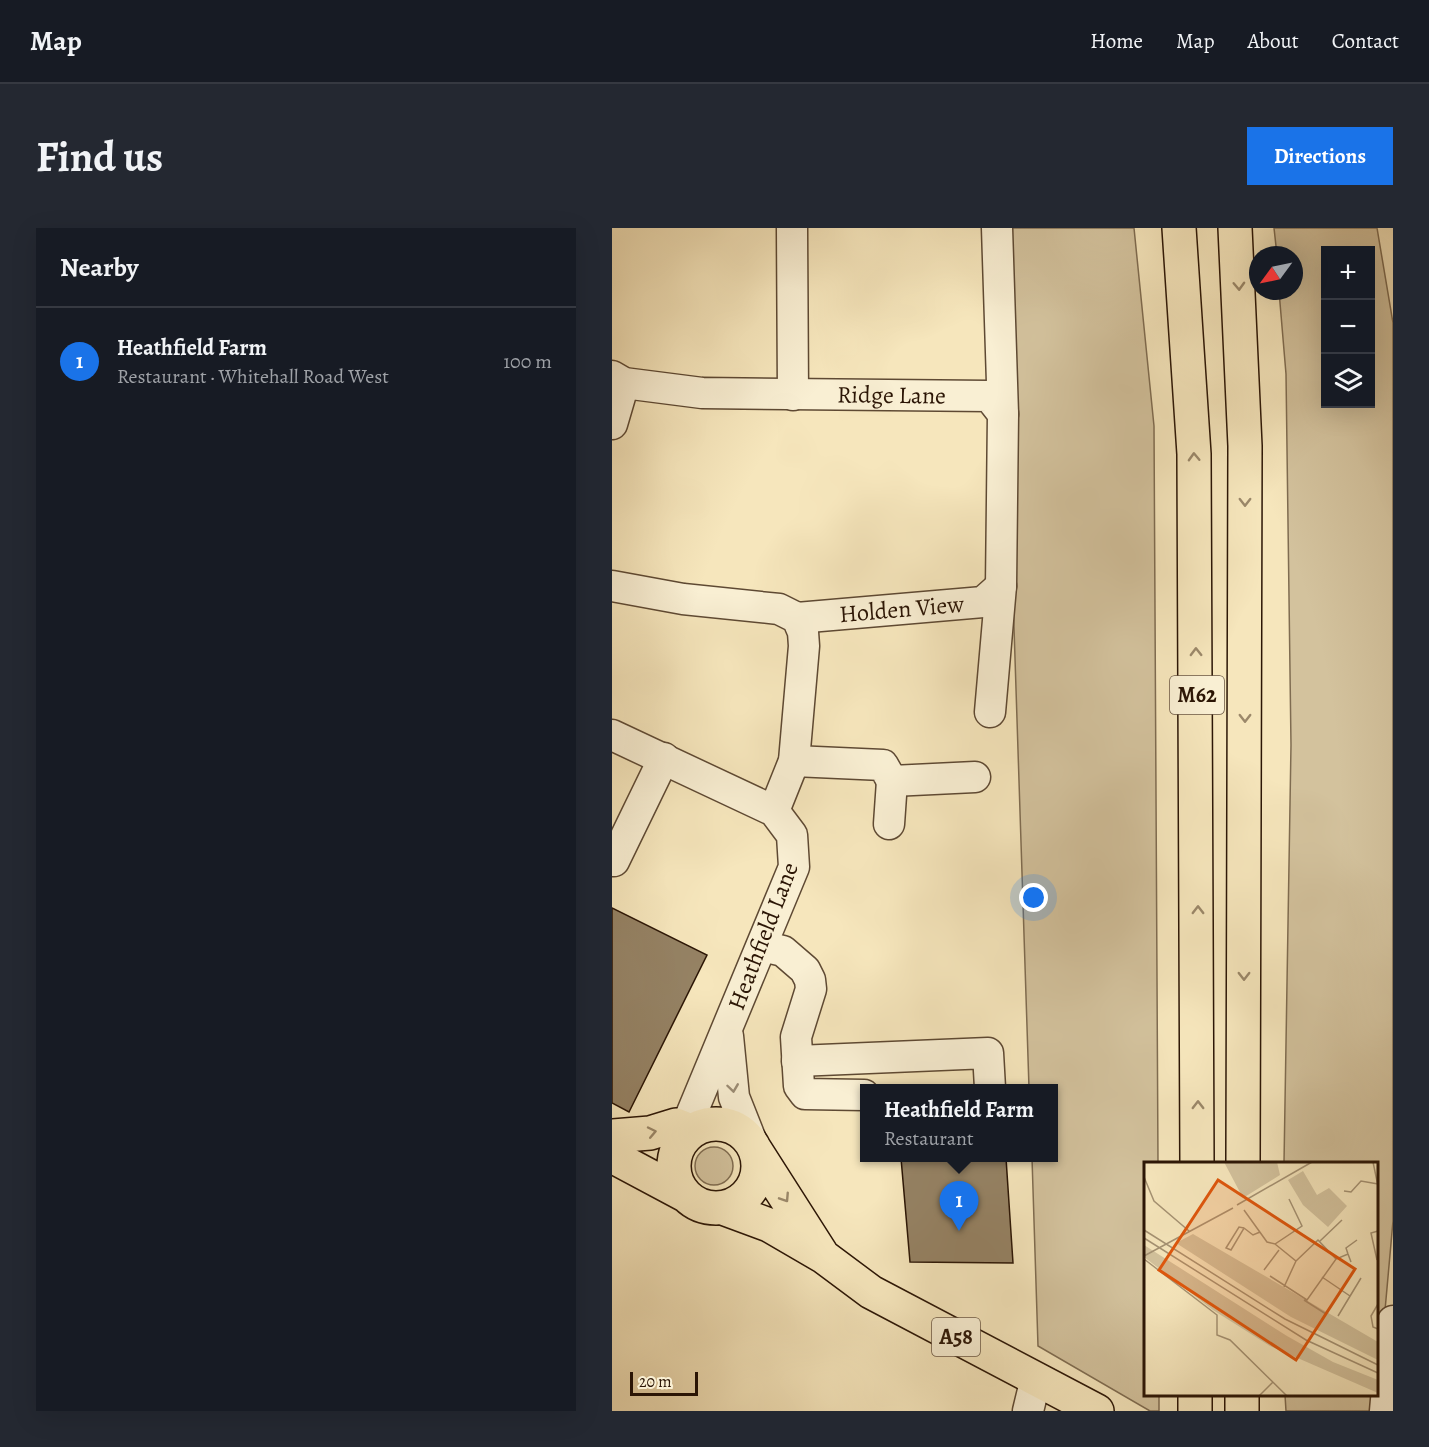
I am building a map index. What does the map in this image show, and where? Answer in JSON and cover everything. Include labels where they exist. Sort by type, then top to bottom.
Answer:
[{"type":"main road","name":"M62","points":[[1179,228],[1194,454],[1197,1162]]},
{"type":"main road","name":"M62","points":[[1235,228],[1245,446],[1243,1162]]},
{"type":"main road","name":"A58","points":[[612,1136],[650,1133],[676,1125],[691,1131],[704,1125],[725,1125],[744,1135],[824,1257]]},
{"type":"main road","points":[[685,1195],[677,1183],[673,1169],[674,1155],[681,1142],[691,1131]]},
{"type":"main road","points":[[723,1208],[741,1200],[753,1185],[757,1167],[753,1147]]},
{"type":"main road","name":"A58","points":[[612,1156],[685,1195],[696,1204],[709,1208],[723,1208],[769,1225],[824,1257],[871,1292],[1095,1410]]},
{"type":"street","points":[[792,228],[793,395]]},
{"type":"street","points":[[990,712],[1001,586],[996,405],[997,228]]},
{"type":"street","points":[[612,424],[618,380]]},
{"type":"street","name":"Ridge Lane","points":[[618,380],[702,393],[996,405]]},
{"type":"street","points":[[612,586],[683,599],[779,609],[798,618],[803,632],[804,646],[794,761],[774,811]]},
{"type":"street","name":"Holden View","points":[[798,618],[983,602],[1001,586]]},
{"type":"street","name":"Heathfield Lane","points":[[612,735],[774,811],[792,834],[794,867],[728,1030],[690,1115],[691,1131]]},
{"type":"street","points":[[614,861],[664,758]]},
{"type":"street","points":[[794,761],[884,765],[892,781],[889,824]]},
{"type":"street","points":[[892,781],[975,777]]},
{"type":"street","points":[[762,946],[783,951],[805,970],[810,980],[812,989],[796,1037],[799,1086],[805,1094],[860,1095]]},
{"type":"street","name":"Heathfield Lane","points":[[728,1030],[734,1097],[753,1147]]},
{"type":"street","points":[[797,1061],[988,1053],[990,1084]]},
{"type":"street","points":[[1385,1411],[1393,1321]]},
{"type":"street","points":[[1028,1411],[1036,1378]]},
{"type":"shaded area","points":[[1001,228],[1134,228],[1154,426],[1158,1162],[1144,1162],[1144,1396],[1159,1396],[1159,1411],[1150,1411],[1038,1346],[1032,1162],[1058,1162],[1058,1084],[1029,1084]]},
{"type":"shaded area","points":[[1274,228],[1377,228],[1393,323],[1393,1221],[1378,1389],[1378,1162],[1284,1162],[1291,745],[1286,374],[1280,300],[1303,300],[1303,246],[1276,246]]},
{"type":"shaded area","points":[[714,1147],[728,1152],[733,1166],[728,1180],[714,1185],[700,1180],[695,1166],[700,1152]]},
{"type":"shaded area","points":[[1285,1396],[1377,1396],[1376,1411],[1286,1411]]},
{"type":"building","points":[[612,908],[707,955],[629,1112],[612,1103]]},
{"type":"building","points":[[901,1162],[1006,1162],[1013,1263],[910,1262]]},
{"type":"place","name":"Heathfield Farm","points":[[959,1231]]}]
